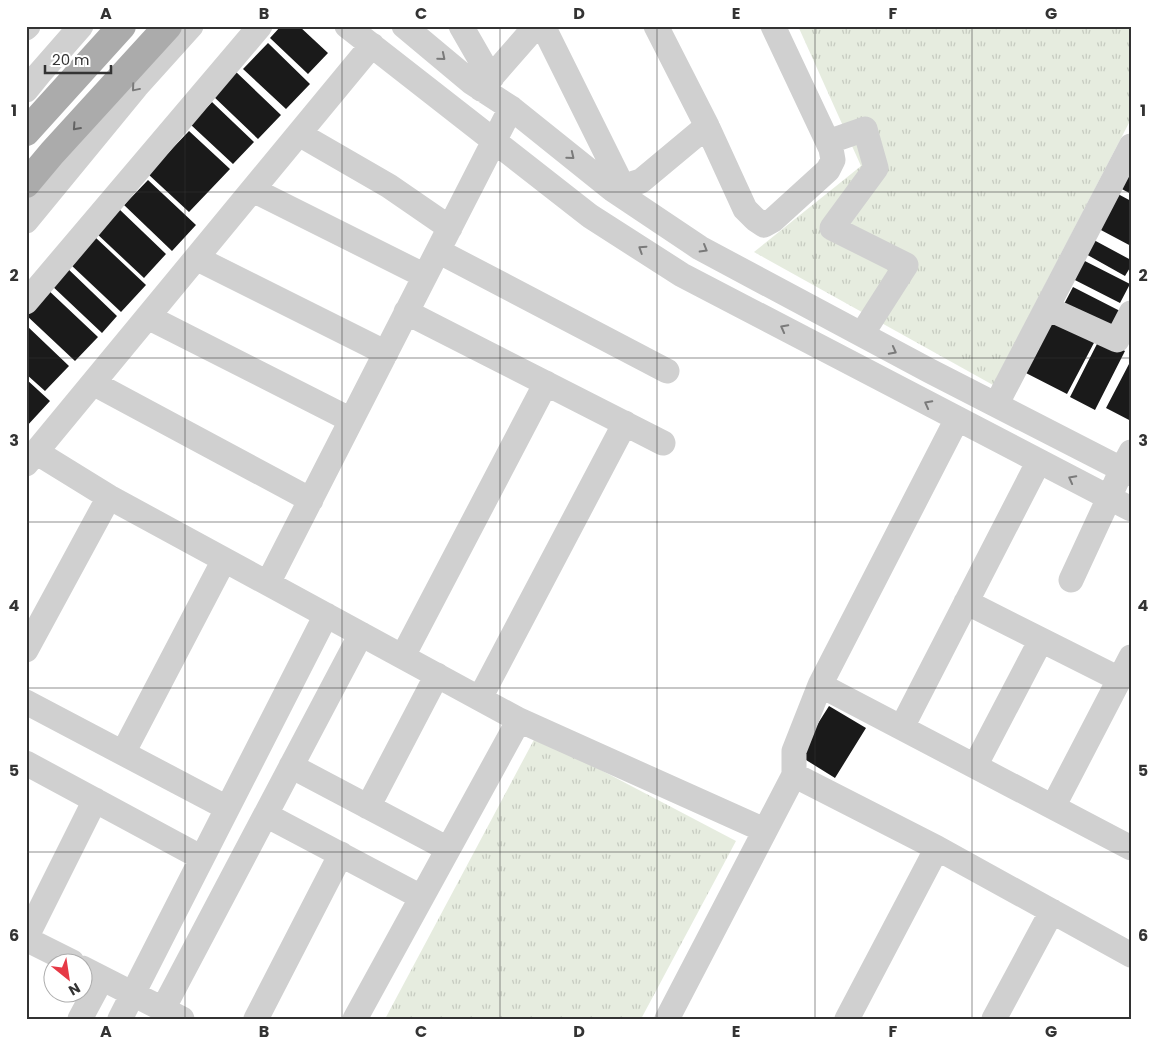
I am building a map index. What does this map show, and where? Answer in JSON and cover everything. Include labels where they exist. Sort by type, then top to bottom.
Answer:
[{"type":"main road","points":[[26,132],[122,26]]},
{"type":"main road","points":[[26,184],[168,26]]},
{"type":"street","points":[[26,90],[81,26]]},
{"type":"street","points":[[28,217],[136,87],[191,26]]},
{"type":"street","points":[[26,302],[260,26]]},
{"type":"street","points":[[347,26],[590,216],[682,275],[1120,504]]},
{"type":"street","points":[[404,26],[471,82],[487,83]]},
{"type":"street","points":[[461,26],[484,66],[487,83],[511,108],[612,189],[700,248],[996,405],[1128,465],[1120,504],[1071,580]]},
{"type":"street","points":[[487,83],[536,26]]},
{"type":"street","points":[[543,26],[620,181],[628,185],[641,181],[707,126]]},
{"type":"street","points":[[656,26],[707,126],[744,209],[764,225],[774,220],[828,170],[834,160],[828,142],[773,26]]},
{"type":"street","points":[[372,46],[31,458],[109,497],[519,720],[764,830]]},
{"type":"street","points":[[268,583],[511,108]]},
{"type":"street","points":[[828,142],[865,130],[876,168],[832,228],[906,265],[862,334]]},
{"type":"street","points":[[299,134],[389,186],[450,228]]},
{"type":"street","points":[[996,405],[1131,146]]},
{"type":"street","points":[[253,190],[425,276]]},
{"type":"street","points":[[438,251],[667,371]]},
{"type":"street","points":[[196,258],[386,353]]},
{"type":"street","points":[[1047,308],[1117,340],[1131,313]]},
{"type":"street","points":[[406,312],[663,443]]},
{"type":"street","points":[[148,317],[351,420]]},
{"type":"street","points":[[93,383],[310,500]]},
{"type":"street","points":[[403,656],[546,383]]},
{"type":"street","points":[[666,1019],[794,775],[794,751],[820,684],[957,419]]},
{"type":"street","points":[[480,698],[625,423]]},
{"type":"street","points":[[902,727],[1039,462]]},
{"type":"street","points":[[26,650],[109,497]]},
{"type":"street","points":[[123,753],[224,560]]},
{"type":"street","points":[[966,602],[1119,680]]},
{"type":"street","points":[[120,1019],[326,615]]},
{"type":"street","points":[[92,973],[172,1014],[266,814],[361,634]]},
{"type":"street","points":[[974,766],[1041,640]]},
{"type":"street","points":[[1053,807],[1131,657]]},
{"type":"street","points":[[368,807],[437,675]]},
{"type":"street","points":[[820,684],[1131,848]]},
{"type":"street","points":[[26,702],[227,808]]},
{"type":"street","points":[[355,1019],[519,720]]},
{"type":"street","points":[[26,763],[202,858]]},
{"type":"street","points":[[291,766],[448,849]]},
{"type":"street","points":[[794,775],[937,848],[1131,955]]},
{"type":"street","points":[[52,952],[26,939],[95,800]]},
{"type":"street","points":[[266,814],[421,897]]},
{"type":"street","points":[[847,1019],[937,848]]},
{"type":"street","points":[[256,1019],[341,854]]},
{"type":"street","points":[[994,1019],[1052,912]]},
{"type":"street","points":[[80,1019],[84,1002]]},
{"type":"green space","points":[[798,26],[1131,26],[1131,119],[993,385],[754,252],[861,166]]},
{"type":"green space","points":[[536,736],[736,841],[641,1019],[385,1019]]},
{"type":"building","points":[[281,26],[299,26],[328,53],[308,74],[270,38]]},
{"type":"building","points":[[268,43],[310,84],[286,109],[243,69]]},
{"type":"building","points":[[234,70],[281,115],[258,139],[211,94]]},
{"type":"building","points":[[212,102],[254,142],[233,164],[190,124]]},
{"type":"building","points":[[189,131],[230,169],[189,212],[148,174]]},
{"type":"building","points":[[1131,168],[1131,194],[1120,188]]},
{"type":"building","points":[[148,180],[196,225],[172,251],[124,205]]},
{"type":"building","points":[[1118,194],[1131,201],[1131,246],[1099,229]]},
{"type":"building","points":[[118,208],[166,254],[144,278],[95,232]]},
{"type":"building","points":[[95,237],[146,285],[121,312],[70,264]]},
{"type":"building","points":[[1092,239],[1131,260],[1131,266],[1125,276],[1084,253]]},
{"type":"building","points":[[1077,257],[1130,284],[1120,303],[1067,276]]},
{"type":"building","points":[[65,266],[117,316],[102,333],[49,283]]},
{"type":"building","points":[[1073,287],[1122,312],[1112,333],[1062,308]]},
{"type":"building","points":[[46,288],[98,337],[75,361],[26,315],[26,308]]},
{"type":"building","points":[[1050,316],[1096,339],[1067,394],[1022,371]]},
{"type":"building","points":[[26,325],[69,366],[45,391],[26,374]]},
{"type":"building","points":[[1100,338],[1125,351],[1095,410],[1070,397]]},
{"type":"building","points":[[1129,364],[1131,365],[1131,421],[1106,408]]},
{"type":"building","points":[[26,379],[50,401],[26,427]]},
{"type":"building","points":[[829,706],[866,728],[835,778],[798,755]]}]
